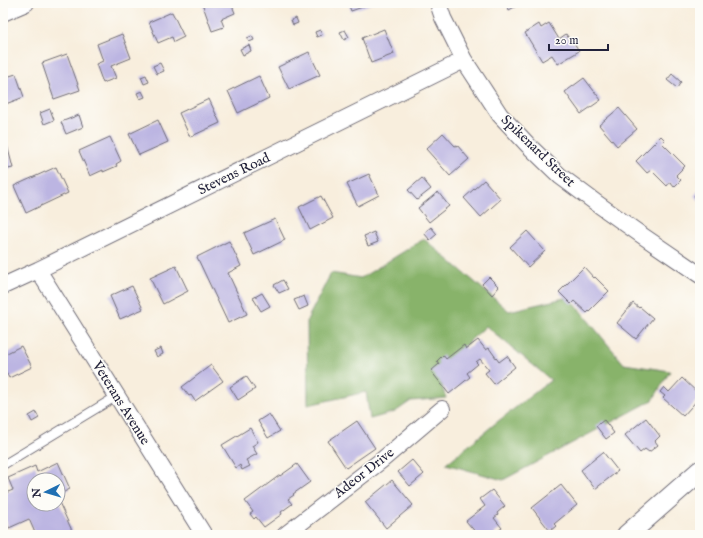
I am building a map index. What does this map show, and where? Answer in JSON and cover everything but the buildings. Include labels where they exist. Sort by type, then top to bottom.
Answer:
[{"type":"street","points":[[3,13],[26,3]]},
{"type":"street","name":"Spikenard Street","points":[[438,3],[443,18],[464,60],[500,115],[528,145],[560,176],[700,275]]},
{"type":"street","name":"Stevens Road","points":[[3,286],[464,60]]},
{"type":"street","name":"Veterans Avenue","points":[[38,270],[204,535]]},
{"type":"street","name":"Adeor Drive","points":[[286,535],[382,460],[442,409]]},
{"type":"street","points":[[627,535],[700,471]]},
{"type":"lane","points":[[3,465],[117,396]]},
{"type":"green space","points":[[424,239],[509,311],[569,297],[624,364],[670,371],[653,400],[503,480],[446,464],[551,380],[486,326],[437,371],[446,398],[411,401],[395,412],[370,419],[366,392],[308,405],[307,320],[331,273],[361,278]]}]
